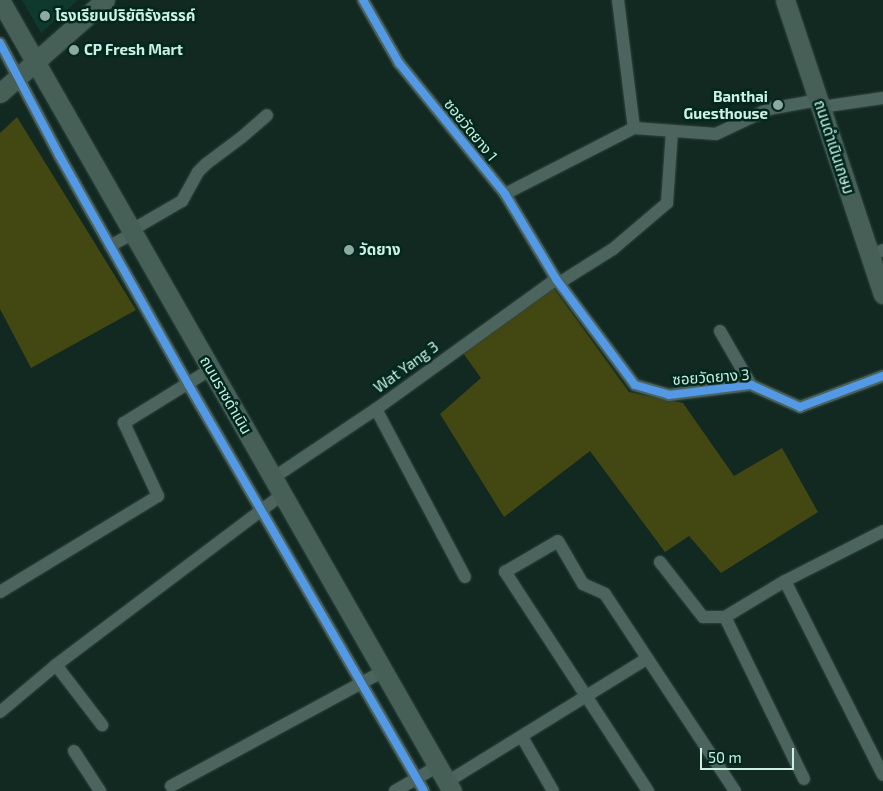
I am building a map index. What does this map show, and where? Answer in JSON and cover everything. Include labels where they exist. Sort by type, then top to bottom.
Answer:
[{"type":"main road","name":"ถนนราชดำเนิน","points":[[0,0],[446,780]]},
{"type":"main road","points":[[0,93],[105,0]]},
{"type":"main road","name":"ถนนดำเนินเกษม","points":[[785,0],[820,104],[877,253],[883,294]]},
{"type":"street","name":"ซอยวัดยาง 1","points":[[363,0],[399,63],[505,194],[558,281]]},
{"type":"street","points":[[618,0],[634,128]]},
{"type":"street","points":[[0,43],[59,154],[188,384],[424,791]]},
{"type":"street","points":[[505,194],[634,128],[716,134],[769,109],[883,98]]},
{"type":"street","points":[[110,246],[182,201],[198,172],[267,115]]},
{"type":"street","name":"Wat Yang 3","points":[[273,478],[376,409],[558,281],[614,249],[667,203],[672,131]]},
{"type":"street","name":"ซอยวัดยาง 3","points":[[558,281],[635,385],[669,395],[751,385],[800,407],[883,376]]},
{"type":"street","points":[[720,331],[751,385]]},
{"type":"street","points":[[0,592],[158,496],[124,423],[211,370]]},
{"type":"street","points":[[376,409],[465,577]]},
{"type":"street","points":[[0,712],[56,665],[283,494]]},
{"type":"street","points":[[660,562],[703,617],[725,617],[785,581],[883,531]]},
{"type":"street","points":[[648,791],[505,572],[558,541],[583,584],[604,594],[735,791]]},
{"type":"street","points":[[785,581],[883,775]]},
{"type":"street","points":[[725,617],[804,779]]},
{"type":"street","points":[[395,791],[417,778],[446,780],[522,737],[646,659]]},
{"type":"street","points":[[56,665],[102,725]]},
{"type":"street","points":[[171,786],[384,671]]},
{"type":"street","points":[[522,737],[553,791]]},
{"type":"street","points":[[74,751],[100,791]]},
{"type":"shaded area","name":"โรงเรียนปริยัติรังสรรค์","points":[[22,0],[78,0],[41,33]]},
{"type":"green space","points":[[17,117],[136,310],[31,368],[0,309],[0,133]]},
{"type":"green space","points":[[553,287],[629,392],[683,403],[734,476],[782,448],[818,512],[721,573],[689,536],[665,552],[590,451],[504,517],[440,414],[481,378],[463,353]]},
{"type":"cycle path","points":[[363,0],[399,63],[505,194],[556,279],[635,385],[669,395],[751,385],[800,407],[883,376]]},
{"type":"cycle path","points":[[0,43],[59,155],[188,384],[424,791]]},
{"type":"place","name":"โรงเรียนปริยัติรังสรรค์","points":[[45,16]]},
{"type":"place","name":"CP Fresh Mart","points":[[74,50]]},
{"type":"place","name":"Banthai Guesthouse","points":[[778,105]]},
{"type":"place","name":"วัดยาง","points":[[349,250]]}]
